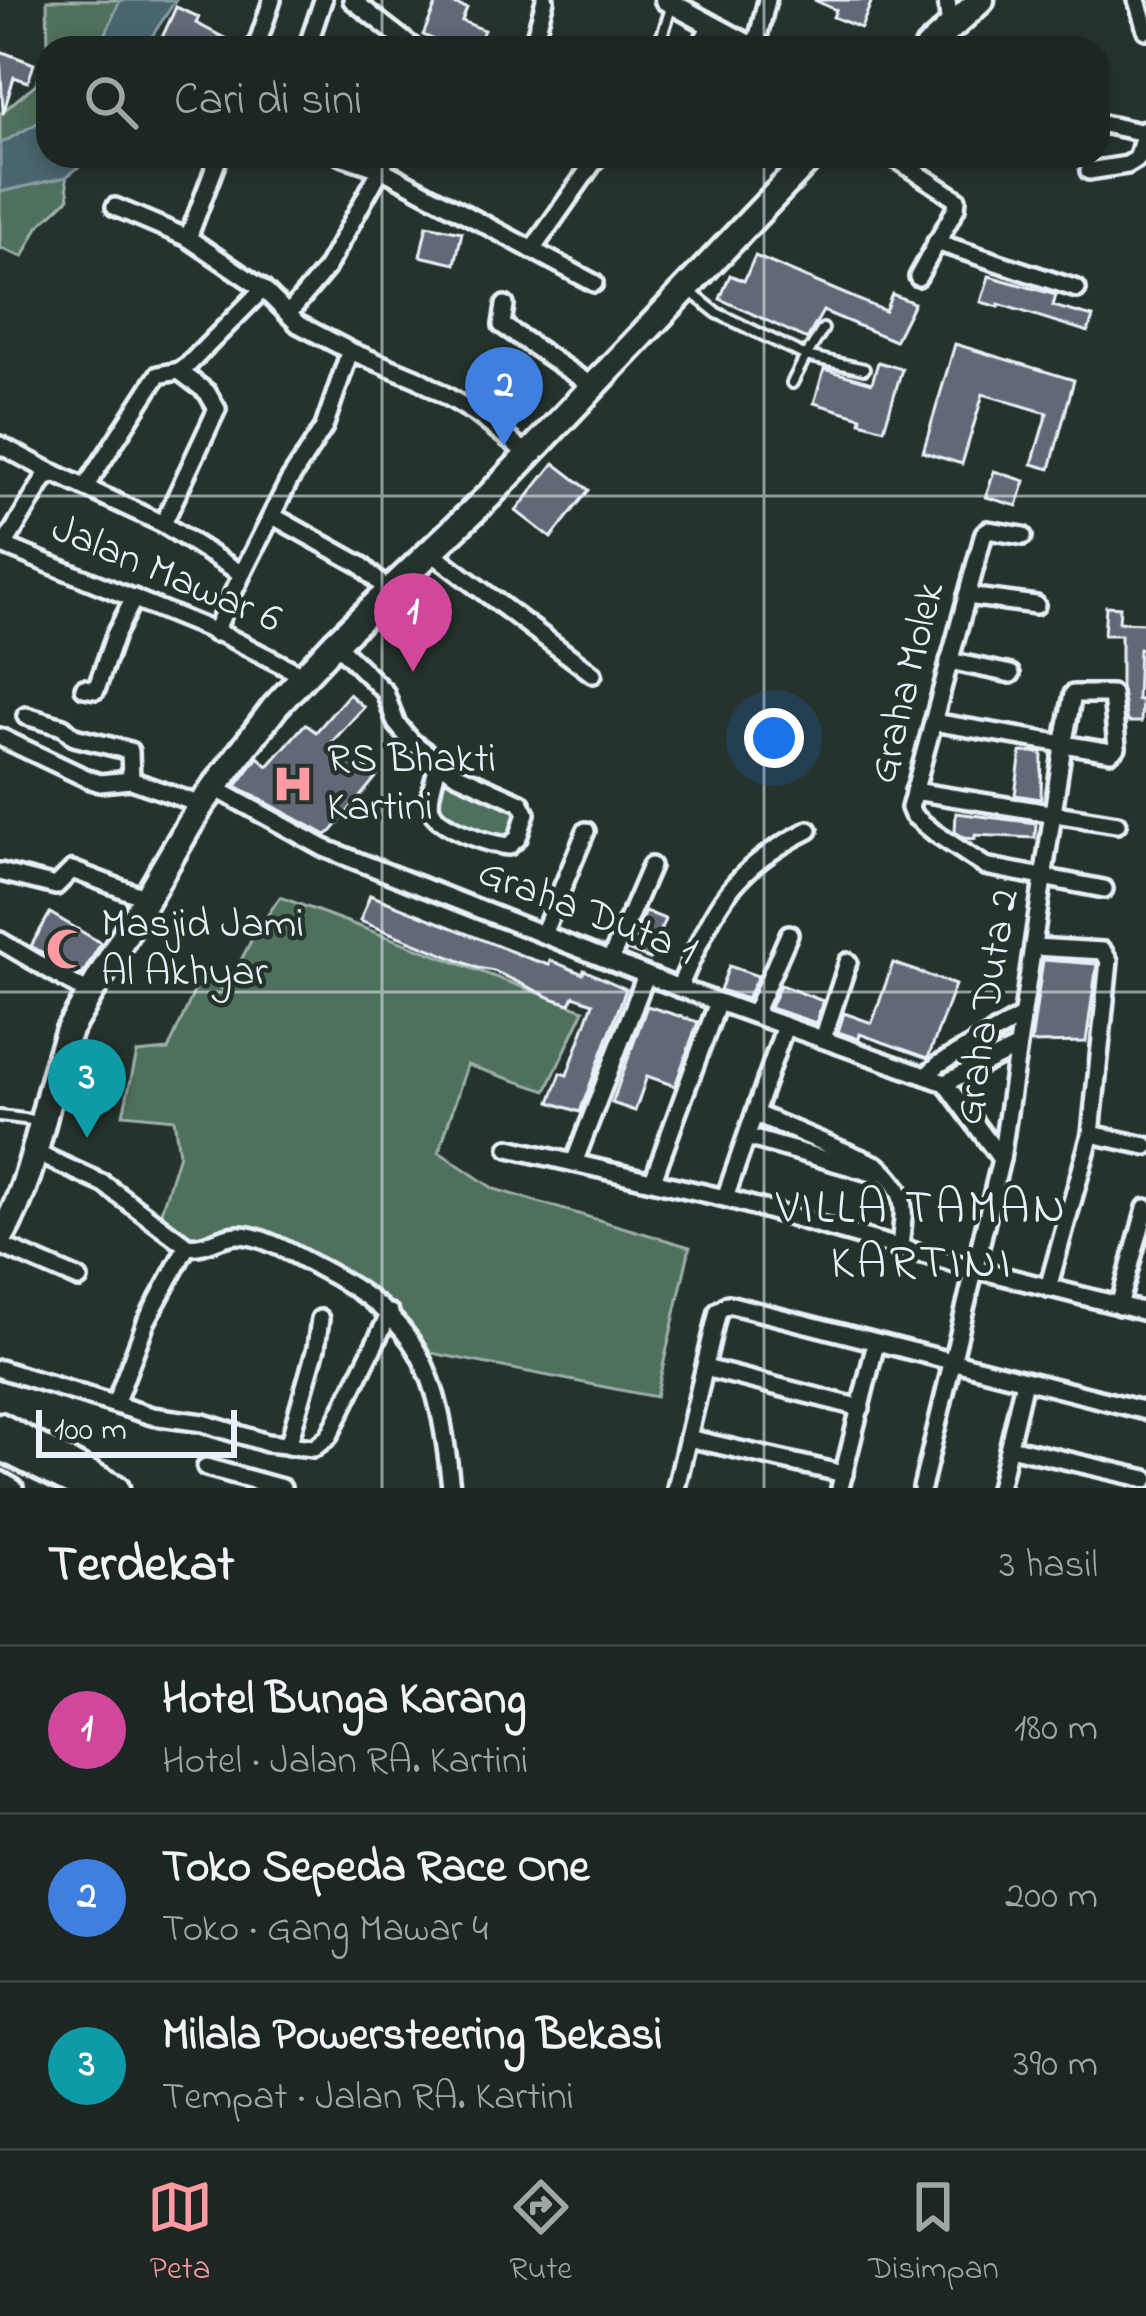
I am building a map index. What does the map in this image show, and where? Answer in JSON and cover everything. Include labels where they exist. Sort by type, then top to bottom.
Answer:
[{"type":"main road","points":[[942,36],[981,0]]},
{"type":"main road","points":[[2,1241],[36,1153],[55,1066],[69,1030],[207,796],[302,675],[432,554],[800,168]]},
{"type":"main road","points":[[0,1426],[116,1488]]},
{"type":"main road","points":[[0,1447],[72,1486]]},
{"type":"street","points":[[260,36],[272,0]]},
{"type":"street","points":[[311,36],[323,0]]},
{"type":"street","points":[[352,0],[398,36]]},
{"type":"street","points":[[535,36],[544,0]]},
{"type":"street","points":[[758,36],[767,0]]},
{"type":"street","points":[[947,0],[950,29]]},
{"type":"street","points":[[669,2],[732,36]]},
{"type":"street","points":[[1140,4],[1146,30]]},
{"type":"street","points":[[705,36],[711,25]]},
{"type":"street","points":[[1110,125],[1146,131],[1140,154],[1132,162],[1110,167]]},
{"type":"street","points":[[188,238],[214,168]]},
{"type":"street","points":[[288,314],[326,269],[381,168]]},
{"type":"street","points":[[393,168],[594,283]]},
{"type":"street","points":[[532,250],[590,168]]},
{"type":"street","points":[[909,168],[957,200],[918,277]]},
{"type":"street","points":[[1089,171],[1103,168]]},
{"type":"street","points":[[115,207],[188,238],[263,290],[288,314],[350,351],[418,379],[478,415],[525,452]]},
{"type":"street","points":[[936,242],[1077,289]]},
{"type":"street","points":[[86,486],[158,375],[179,371],[263,290]]},
{"type":"street","points":[[506,305],[502,325],[592,386]]},
{"type":"street","points":[[214,633],[272,516],[324,427],[350,351]]},
{"type":"street","points":[[163,524],[217,409],[207,392],[179,371]]},
{"type":"street","points":[[0,445],[163,524],[242,574]]},
{"type":"street","points":[[3,544],[51,472]]},
{"type":"street","points":[[272,516],[361,565],[390,593]]},
{"type":"street","name":"Graha Molek","points":[[1023,536],[985,533],[914,791],[913,815],[973,861],[1004,872],[1045,877]]},
{"type":"street","name":"Jalan Mawar 6","points":[[3,544],[302,675]]},
{"type":"street","points":[[432,554],[593,674]]},
{"type":"street","points":[[967,596],[1036,605]]},
{"type":"street","points":[[84,688],[97,690],[115,635],[134,598]]},
{"type":"street","points":[[334,643],[385,692],[396,723],[438,764],[521,803],[526,813],[518,838],[509,845],[494,844],[443,823],[432,813],[438,764]]},
{"type":"street","points":[[950,661],[1012,674]]},
{"type":"street","name":"Graha Duta 2","points":[[922,1488],[1001,1159],[1016,1048],[1034,947],[1063,746],[1072,695],[1109,693],[1114,698],[1117,746],[1112,752],[1063,746]]},
{"type":"street","points":[[26,716],[63,727],[74,736],[130,751],[131,780]]},
{"type":"street","points":[[933,722],[1063,746]]},
{"type":"street","name":"Graha Duta 1","points":[[0,737],[100,783],[131,780],[207,796],[324,848],[679,988],[945,1083]]},
{"type":"street","points":[[914,791],[1117,824]]},
{"type":"street","points":[[679,988],[716,904],[733,883],[768,853],[809,830]]},
{"type":"street","points":[[543,934],[586,831]]},
{"type":"street","points":[[610,961],[651,866]]},
{"type":"street","points":[[0,872],[56,886],[72,870],[146,898]]},
{"type":"street","points":[[1045,877],[1104,889]]},
{"type":"street","points":[[754,1014],[789,934]]},
{"type":"street","points":[[0,941],[90,994]]},
{"type":"street","points":[[1034,947],[1108,955],[1091,1134],[1048,1288]]},
{"type":"street","points":[[823,1039],[848,962]]},
{"type":"street","points":[[574,1163],[646,975]]},
{"type":"street","points":[[653,1180],[718,1002]]},
{"type":"street","points":[[926,1076],[1022,1017]]},
{"type":"street","points":[[724,1198],[784,1026]]},
{"type":"street","points":[[1001,1159],[945,1083],[1016,1048]]},
{"type":"street","points":[[755,1114],[877,1165],[892,1178],[904,1205],[900,1247]]},
{"type":"street","points":[[1091,1134],[1146,1146]]},
{"type":"street","points":[[747,1137],[892,1178]]},
{"type":"street","points":[[509,1148],[724,1198],[1146,1312]]},
{"type":"street","points":[[36,1153],[104,1184],[187,1246],[247,1236],[352,1285],[390,1313],[421,1351],[445,1435],[451,1488]]},
{"type":"street","points":[[1119,1306],[1146,1212]]},
{"type":"street","points":[[2,1241],[79,1280]]},
{"type":"street","points":[[115,1404],[146,1322],[187,1246]]},
{"type":"street","points":[[676,1488],[718,1311],[728,1304],[1146,1411]]},
{"type":"street","points":[[0,1369],[115,1404],[288,1446],[323,1445],[390,1313]]},
{"type":"street","points":[[288,1446],[320,1319]]},
{"type":"street","points":[[688,1438],[842,1481],[876,1342]]},
{"type":"street","points":[[705,1368],[861,1408]]},
{"type":"street","points":[[1000,1488],[1024,1381]]},
{"type":"street","points":[[1009,1447],[1146,1479]]},
{"type":"street","points":[[206,1467],[282,1488]]},
{"type":"street","points":[[0,1480],[14,1488]]},
{"type":"lane","points":[[661,36],[669,2]]},
{"type":"lane","points":[[685,288],[717,313],[806,356],[863,369]]},
{"type":"lane","points":[[792,383],[823,329]]},
{"type":"lane","points":[[1,1119],[45,1122]]},
{"type":"green space","points":[[47,0],[120,0],[105,36],[48,36]]},
{"type":"green space","points":[[36,84],[36,124],[0,144],[0,114]]},
{"type":"green space","points":[[66,177],[69,198],[38,227],[23,257],[0,248],[0,192]]},
{"type":"green space","points":[[438,764],[521,803],[509,846],[432,813]]},
{"type":"green space","points":[[280,897],[584,1010],[546,1091],[467,1065],[439,1152],[494,1189],[690,1247],[656,1397],[421,1351],[390,1313],[247,1236],[187,1246],[161,1212],[179,1154],[174,1119],[123,1114],[137,1053],[168,1050],[201,976],[225,991]]},
{"type":"water","points":[[120,0],[176,0],[152,36],[105,36]]},
{"type":"water","points":[[36,124],[36,168],[78,168],[66,177],[0,192],[0,144]]},
{"type":"building","points":[[438,0],[467,8],[462,21],[484,30],[481,36],[423,35]]},
{"type":"building","points":[[814,0],[872,0],[861,28],[833,17],[836,10]]},
{"type":"building","points":[[176,7],[199,17],[196,23],[221,36],[163,36]]},
{"type":"building","points":[[0,51],[34,64],[28,82],[14,77],[3,114]]},
{"type":"building","points":[[427,225],[462,232],[455,264],[420,256]]},
{"type":"building","points":[[755,256],[885,311],[892,294],[914,303],[895,341],[823,311],[807,339],[720,299],[730,275],[744,281]]},
{"type":"building","points":[[989,276],[1056,295],[1053,306],[1093,317],[1088,332],[981,302]]},
{"type":"building","points":[[955,344],[1074,380],[1050,469],[1032,464],[1047,413],[983,394],[962,464],[923,452]]},
{"type":"building","points":[[878,362],[902,369],[884,429],[814,403],[824,369],[872,383]]},
{"type":"building","points":[[554,463],[589,490],[551,538],[516,511]]},
{"type":"building","points":[[994,471],[1025,481],[1017,506],[986,497]]},
{"type":"building","points":[[1106,606],[1120,607],[1119,622],[1146,623],[1146,650],[1139,649],[1141,722],[1127,722],[1121,635],[1104,635]]},
{"type":"building","name":"RS Bhakti Kartini","points":[[349,694],[364,707],[331,743],[377,776],[332,831],[326,835],[236,786],[258,757],[268,766],[305,724],[316,732]]},
{"type":"building","points":[[1021,752],[1042,753],[1041,799],[1015,795]]},
{"type":"building","points":[[956,813],[1036,823],[1035,838],[965,838],[955,832]]},
{"type":"building","points":[[370,895],[528,958],[549,965],[550,960],[583,974],[584,970],[626,989],[580,1112],[550,1102],[561,1073],[567,1075],[593,1003],[574,996],[570,1004],[554,999],[360,921]]},
{"type":"building","points":[[645,911],[665,919],[650,959],[629,951]]},
{"type":"building","name":"Masjid Jami Al Akhyar","points":[[50,913],[101,943],[82,975],[31,946]]},
{"type":"building","points":[[1043,960],[1097,964],[1086,1042],[1031,1043]]},
{"type":"building","points":[[893,963],[955,985],[928,1058],[860,1034],[859,1039],[838,1032],[844,1013],[872,1023]]},
{"type":"building","points":[[729,966],[758,976],[747,999],[720,990]]},
{"type":"building","points":[[780,985],[823,1001],[816,1023],[770,1008]]},
{"type":"building","points":[[647,1006],[698,1022],[675,1086],[647,1076],[635,1111],[612,1103]]},
{"type":"place","name":"Toko Sepeda Race One","points":[[504,446]]},
{"type":"place","name":"Hotel Bunga Karang","points":[[413,672]]},
{"type":"place","name":"RS Bhakti Kartini","points":[[293,784]]},
{"type":"place","name":"Masjid Jami Al Akhyar","points":[[67,949]]},
{"type":"place","name":"Milala Powersteering Bekasi","points":[[87,1138]]},
{"type":"district","name":"VILLA TAMAN KARTINI","points":[[922,1238]]}]
